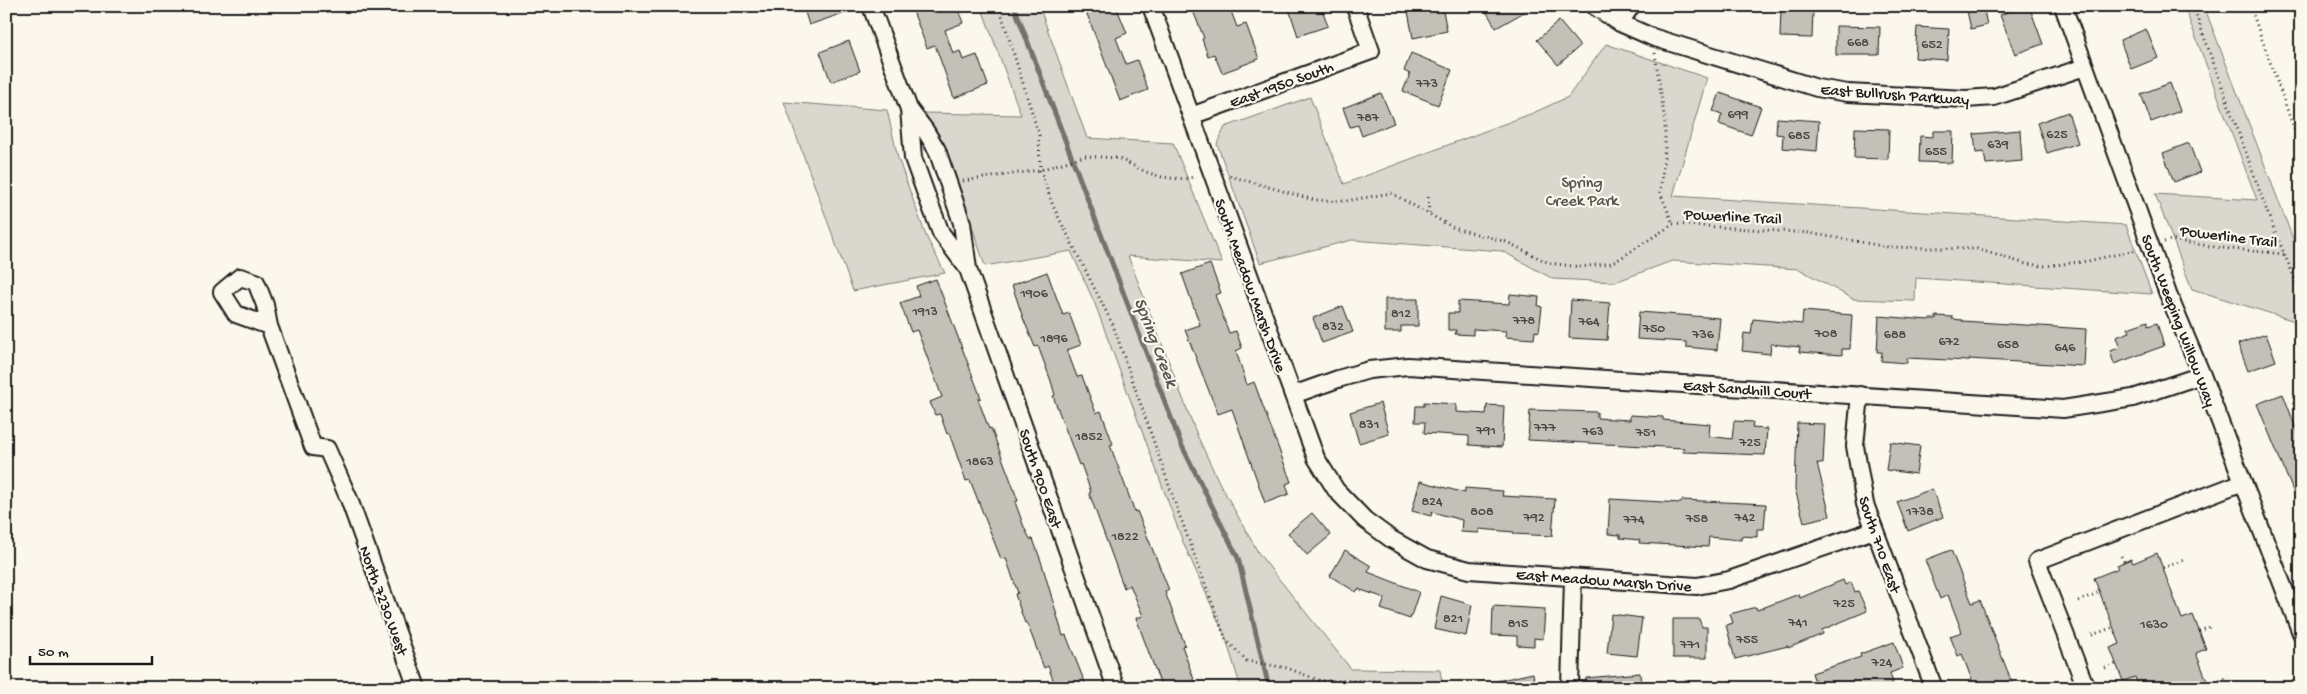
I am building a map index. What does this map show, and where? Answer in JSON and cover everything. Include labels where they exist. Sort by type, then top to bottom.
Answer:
[{"type":"street","name":"South 900 East","points":[[871,6],[909,109],[913,158],[926,194],[941,233],[968,269]]},
{"type":"street","name":"South Meadow Marsh Drive","points":[[1151,6],[1316,458],[1336,490],[1365,520],[1391,539]]},
{"type":"street","name":"East 1950 South","points":[[1191,116],[1371,51],[1355,6]]},
{"type":"street","name":"East Bullrush Parkway","points":[[1594,6],[1620,23],[1652,37],[1808,85],[1848,92],[1966,99],[1994,97],[2085,67]]},
{"type":"street","points":[[1620,23],[1631,6]]},
{"type":"street","name":"South Weeping Willow Way","points":[[2063,6],[2168,294],[2202,375],[2301,633]]},
{"type":"street","name":"South 900 East","points":[[909,109],[937,150],[962,222],[968,269],[1116,688]]},
{"type":"street","name":"North 7230 West","points":[[269,326],[313,447],[327,449],[353,512],[417,688]]},
{"type":"street","name":"East Sandhill Court","points":[[1293,396],[1338,379],[1370,370],[1408,366],[2063,409],[2133,398],[2202,375]]},
{"type":"street","name":"South 710 East","points":[[1860,395],[1855,446],[1865,504],[1934,688]]},
{"type":"street","points":[[2086,688],[2038,561],[2243,482]]},
{"type":"street","name":"East Meadow Marsh Drive","points":[[1391,539],[1427,559],[1469,570],[1674,586],[1730,580],[1874,530]]},
{"type":"street","points":[[1570,688],[1574,578]]},
{"type":"path","points":[[999,6],[1039,135],[1040,170],[1053,206],[1113,325],[1178,511],[1226,640],[1248,661],[1287,668],[1321,681],[1376,682],[1391,688]]},
{"type":"path","points":[[2193,6],[2284,254],[2301,294]]},
{"type":"path","points":[[2250,6],[2301,148]]},
{"type":"path","points":[[1655,56],[1664,122],[1665,150],[1660,192],[1673,224]]},
{"type":"path","points":[[957,181],[1040,170],[1084,156],[1118,158],[1146,172],[1162,177],[1178,179],[1197,177]]},
{"type":"path","name":"Powerline Trail","points":[[1231,176],[1314,200],[1346,201],[1391,193],[1454,228],[1507,242],[1549,263],[1580,267],[1613,263],[1673,224],[1808,233],[1888,247],[1977,249],[2026,264],[2046,266],[2088,261],[2139,249]]},
{"type":"path","points":[[1428,197],[1429,214]]},
{"type":"path","name":"Powerline Trail","points":[[2171,240],[2222,248],[2284,254]]},
{"type":"path","points":[[2121,556],[2124,562]]},
{"type":"path","points":[[2163,568],[2184,560]]},
{"type":"path","points":[[2078,601],[2100,592]]},
{"type":"path","points":[[2092,635],[2114,627]]},
{"type":"path","points":[[2199,631],[2210,627]]},
{"type":"path","points":[[2105,668],[2116,664]]},
{"type":"path","points":[[2202,688],[2229,677]]},
{"type":"green space","points":[[981,6],[1039,6],[1087,138],[1173,143],[1222,263],[1128,256],[1197,435],[1219,482],[1259,554],[1351,669],[1440,670],[1443,688],[1241,688],[1225,636],[1183,542],[1095,304],[1071,251],[985,266],[948,154],[925,113],[1021,115]]},
{"type":"green space","points":[[2184,6],[2204,6],[2301,260],[2301,323],[2192,289],[2155,194],[2257,200]]},
{"type":"green space","name":"Spring Creek Park","points":[[1606,44],[1707,78],[1673,196],[2126,225],[2152,294],[1916,278],[1915,301],[1853,299],[1799,269],[1672,261],[1615,282],[1553,279],[1502,251],[1352,240],[1260,263],[1217,144],[1225,127],[1310,97],[1344,184],[1533,113],[1568,97]]},
{"type":"green space","points":[[784,102],[887,110],[898,158],[926,236],[945,273],[853,291]]},
{"type":"building","points":[[803,6],[857,6],[858,8],[809,25]]},
{"type":"building","points":[[911,6],[957,6],[963,23],[945,30],[953,54],[960,51],[963,60],[977,55],[988,85],[954,98],[935,45],[927,48]]},
{"type":"building","points":[[1107,6],[1116,6],[1127,33],[1116,38],[1126,64],[1137,60],[1148,90],[1120,101],[1087,14]]},
{"type":"building","points":[[1191,6],[1229,6],[1237,27],[1246,24],[1259,59],[1222,73],[1214,54],[1208,56],[1202,39],[1204,38]]},
{"type":"building","points":[[1288,6],[1321,6],[1328,26],[1298,36]]},
{"type":"building","points":[[1407,6],[1442,6],[1447,31],[1413,38]]},
{"type":"building","points":[[1483,6],[1535,6],[1496,28]]},
{"type":"building","points":[[1966,6],[1983,6],[1987,25],[1971,29]]},
{"type":"building","points":[[2022,6],[2029,6],[2043,44],[2015,54],[2000,15]]},
{"type":"building","points":[[1781,10],[1813,11],[1812,38],[1780,37]]},
{"type":"building","points":[[1559,21],[1580,46],[1558,65],[1537,40]]},
{"type":"building","points":[[1836,26],[1880,27],[1879,55],[1836,55]]},
{"type":"building","points":[[1917,27],[1949,29],[1947,60],[1915,58]]},
{"type":"building","points":[[2146,29],[2158,58],[2131,69],[2120,40]]},
{"type":"building","points":[[849,41],[860,71],[831,82],[820,52]]},
{"type":"building","points":[[1411,53],[1452,70],[1438,105],[1403,91],[1410,74],[1404,71]]},
{"type":"building","points":[[2170,83],[2180,111],[2151,122],[2141,94]]},
{"type":"building","points":[[1381,93],[1394,123],[1362,136],[1358,125],[1350,127],[1343,108]]},
{"type":"building","points":[[1720,93],[1761,107],[1751,135],[1719,124],[1722,114],[1713,111]]},
{"type":"building","points":[[2068,112],[2078,143],[2047,153],[2037,123]]},
{"type":"building","points":[[1777,118],[1819,121],[1817,151],[1782,148],[1783,135],[1776,134]]},
{"type":"building","points":[[1855,128],[1889,129],[1888,159],[1854,158]]},
{"type":"building","points":[[2020,130],[2022,161],[1986,164],[1984,152],[1976,153],[1974,134]]},
{"type":"building","points":[[1933,131],[1953,131],[1952,163],[1919,162],[1920,136],[1933,137]]},
{"type":"building","points":[[2189,143],[2200,172],[2174,182],[2163,153]]},
{"type":"building","points":[[1210,264],[1221,293],[1215,295],[1229,333],[1236,331],[1242,348],[1236,351],[1247,385],[1254,382],[1291,482],[1286,484],[1289,494],[1265,503],[1232,409],[1218,414],[1185,330],[1200,325],[1182,274]]},
{"type":"building","points":[[1047,272],[1063,315],[1069,313],[1081,345],[1067,350],[1077,377],[1082,376],[1096,413],[1101,411],[1113,444],[1110,445],[1135,512],[1137,511],[1169,590],[1165,592],[1185,645],[1182,646],[1197,688],[1162,688],[1136,618],[1143,616],[1130,585],[1124,588],[1089,493],[1091,492],[1081,464],[1079,465],[1053,396],[1055,395],[1051,381],[1038,346],[1035,347],[1023,318],[1012,285]]},
{"type":"building","points":[[936,279],[981,398],[978,399],[989,429],[991,428],[1012,484],[1018,501],[1015,502],[1024,527],[1030,539],[1033,539],[1042,564],[1063,636],[1066,635],[1087,688],[1056,688],[1048,666],[1044,668],[1021,612],[1015,594],[1018,593],[1006,558],[1001,559],[970,480],[966,481],[949,433],[947,434],[940,414],[935,415],[930,402],[942,397],[917,330],[911,332],[900,303],[919,296],[916,286]]},
{"type":"building","points":[[1510,294],[1539,297],[1538,306],[1542,307],[1539,332],[1535,331],[1534,339],[1505,337],[1506,331],[1473,329],[1473,335],[1455,334],[1456,330],[1448,330],[1448,313],[1458,313],[1458,301],[1509,304]]},
{"type":"building","points":[[1385,299],[1418,299],[1418,326],[1401,326],[1401,332],[1385,332]]},
{"type":"building","points":[[1571,300],[1610,303],[1607,340],[1569,338]]},
{"type":"building","points":[[1343,306],[1353,332],[1322,343],[1313,318]]},
{"type":"building","points":[[1803,311],[1852,315],[1850,349],[1842,349],[1842,355],[1799,352],[1800,347],[1771,344],[1770,354],[1742,351],[1744,333],[1751,334],[1753,319],[1802,324]]},
{"type":"building","points":[[1639,312],[1720,318],[1717,350],[1686,347],[1686,342],[1637,339]]},
{"type":"building","points":[[1879,316],[1929,320],[1936,319],[1936,316],[1953,317],[1952,319],[1962,321],[2086,329],[2084,366],[1969,359],[1969,361],[1907,358],[1907,363],[1881,361],[1882,352],[1877,352]]},
{"type":"building","points":[[2148,321],[2148,326],[2157,323],[2164,346],[2114,364],[2110,351],[2120,348],[2116,337],[2130,332],[2128,328]]},
{"type":"building","points":[[2266,334],[2276,361],[2248,371],[2238,344]]},
{"type":"building","points":[[2283,394],[2301,441],[2300,508],[2257,404]]},
{"type":"building","points":[[1424,402],[1456,404],[1456,412],[1486,414],[1487,405],[1504,406],[1502,447],[1469,445],[1469,436],[1424,433],[1425,422],[1415,422],[1416,406],[1424,406]]},
{"type":"building","points":[[1380,403],[1389,434],[1359,443],[1350,412]]},
{"type":"building","points":[[1530,410],[1597,412],[1597,418],[1630,420],[1630,415],[1663,417],[1663,420],[1710,424],[1709,436],[1732,439],[1734,421],[1753,422],[1752,428],[1767,429],[1765,455],[1683,452],[1684,448],[1528,440]]},
{"type":"building","points":[[1797,423],[1825,424],[1823,464],[1817,463],[1830,516],[1804,522],[1795,489]]},
{"type":"building","points":[[1890,442],[1920,446],[1916,474],[1886,470]]},
{"type":"building","points":[[1420,481],[1465,493],[1465,488],[1503,491],[1502,496],[1555,499],[1552,536],[1514,534],[1514,532],[1479,529],[1479,533],[1461,532],[1462,520],[1432,512],[1431,516],[1412,511]]},
{"type":"building","points":[[1932,489],[1943,517],[1908,531],[1897,502]]},
{"type":"building","points":[[1610,499],[1681,503],[1682,500],[1766,504],[1764,529],[1757,529],[1757,537],[1741,536],[1741,540],[1709,537],[1708,547],[1639,543],[1640,540],[1620,538],[1620,535],[1608,534]]},
{"type":"building","points":[[1312,513],[1331,535],[1307,555],[1288,533]]},
{"type":"building","points":[[1345,550],[1371,566],[1368,572],[1419,592],[1410,619],[1381,609],[1385,598],[1358,589],[1356,592],[1330,576]]},
{"type":"building","points":[[1951,550],[1972,603],[1980,600],[2014,688],[1975,688],[1962,654],[1958,656],[1950,636],[1962,632],[1948,595],[1940,599],[1925,560]]},
{"type":"building","points":[[2157,553],[2182,619],[2193,615],[2206,649],[2196,653],[2207,681],[2189,688],[2139,688],[2135,677],[2123,681],[2110,648],[2120,644],[2094,578],[2119,568],[2117,565],[2131,559],[2133,563]]},
{"type":"building","points":[[1843,580],[1845,585],[1851,582],[1855,592],[1858,591],[1867,611],[1822,630],[1823,634],[1788,648],[1788,646],[1735,659],[1726,625],[1733,623],[1730,614],[1756,607],[1757,610],[1799,594],[1800,598]]},
{"type":"building","points":[[1441,596],[1472,605],[1466,636],[1434,629]]},
{"type":"building","points":[[1493,606],[1545,609],[1543,639],[1534,638],[1534,646],[1517,645],[1517,636],[1492,635]]},
{"type":"building","points":[[1611,614],[1642,618],[1637,656],[1607,653]]},
{"type":"building","points":[[1673,619],[1699,619],[1702,627],[1707,627],[1707,658],[1673,658]]},
{"type":"building","points":[[1894,642],[1903,668],[1890,673],[1893,683],[1880,688],[1817,688],[1812,673],[1861,657],[1860,654]]},
{"type":"building","points":[[1533,673],[1535,688],[1493,688],[1492,682]]},
{"type":"building","points":[[1640,673],[1641,688],[1586,688],[1586,678]]},
{"type":"waterway","name":"Spring Creek","points":[[1014,6],[1181,444],[1238,558],[1269,688]]}]
